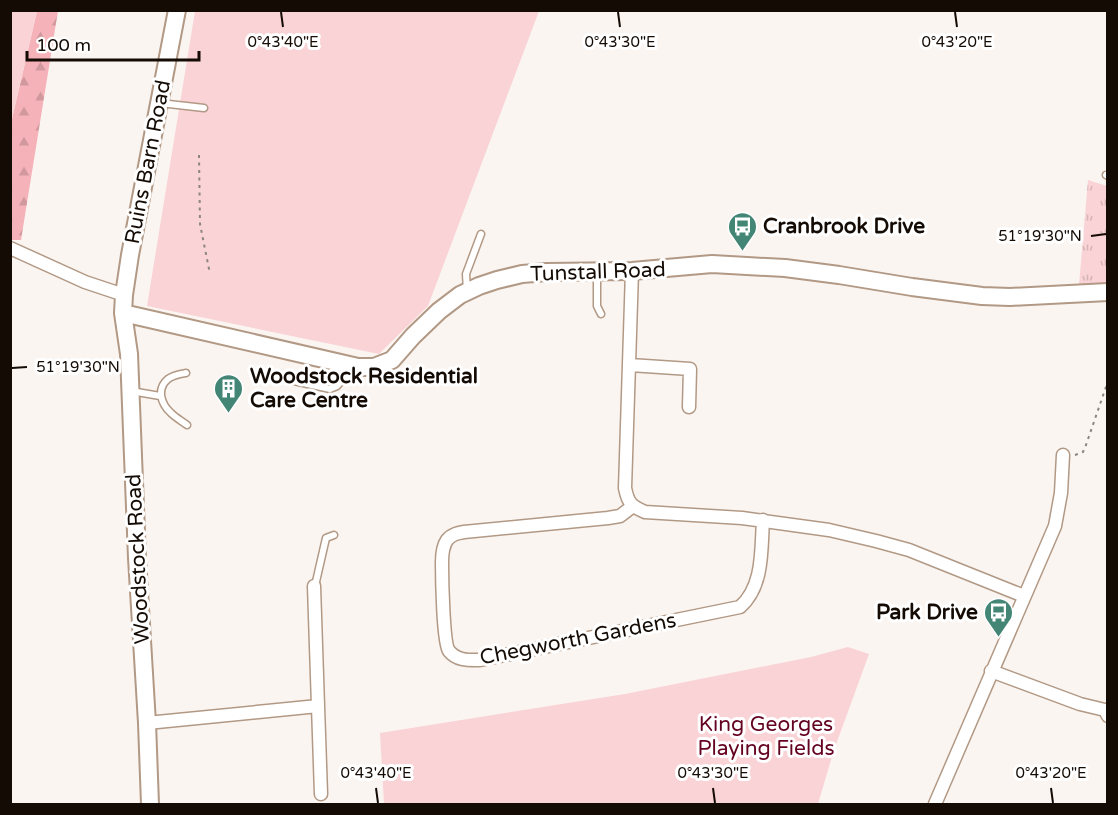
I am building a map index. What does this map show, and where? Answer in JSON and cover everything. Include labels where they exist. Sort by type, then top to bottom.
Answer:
[{"type":"street","name":"Ruins Barn Road","points":[[123,313],[124,295],[177,10]]},
{"type":"street","points":[[10,248],[85,282],[124,295]]},
{"type":"street","name":"Tunstall Road","points":[[123,313],[354,366],[374,367],[392,360],[439,311],[460,295],[479,286],[522,274],[632,271],[712,264],[785,268],[982,296],[1010,297],[1107,292]]},
{"type":"street","points":[[632,271],[625,488],[627,497],[633,506],[645,512],[763,520],[830,530],[898,547],[1024,596]]},
{"type":"street","name":"Woodstock Road","points":[[123,313],[129,354],[150,804]]},
{"type":"street","points":[[630,365],[690,369],[689,407]]},
{"type":"street","points":[[935,804],[1046,548],[1054,526],[1061,493],[1063,455]]},
{"type":"street","name":"Chegworth Gardens","points":[[633,506],[620,516],[608,518],[454,534],[447,540],[442,562],[445,634],[447,648],[451,654],[466,660],[480,660],[740,607],[749,599],[758,577],[763,520]]},
{"type":"street","points":[[314,586],[321,794]]},
{"type":"street","points":[[991,671],[1107,712]]},
{"type":"street","points":[[147,723],[318,706]]},
{"type":"lane","points":[[160,103],[204,108]]},
{"type":"lane","points":[[467,292],[466,274],[481,234]]},
{"type":"lane","points":[[597,272],[597,306],[602,314]]},
{"type":"lane","points":[[276,377],[330,389],[337,386],[354,366]]},
{"type":"lane","points":[[186,373],[168,379],[160,396],[166,408],[187,425]]},
{"type":"lane","points":[[130,391],[160,396]]},
{"type":"lane","points":[[314,586],[326,538],[334,535]]},
{"type":"path","points":[[200,155],[200,224],[210,274]]},
{"type":"path","points":[[1063,455],[1076,455],[1083,452],[1107,381]]},
{"type":"green space","points":[[10,11],[37,11],[11,123]]},
{"type":"green space","points":[[37,11],[58,11],[21,240],[12,240],[11,123]]},
{"type":"green space","points":[[195,11],[539,11],[428,306],[379,354],[147,306]]},
{"type":"green space","points":[[1088,180],[1107,186],[1107,286],[1079,285]]},
{"type":"green space","name":"King Georges Playing Fields","points":[[848,647],[869,654],[834,750],[818,804],[384,804],[380,733],[625,694],[811,657]]},
{"type":"place","name":"Cranbrook Drive","points":[[742,252]]},
{"type":"place","name":"Woodstock Residential Care Centre","points":[[229,414]]},
{"type":"place","name":"Park Drive","points":[[999,638]]}]
